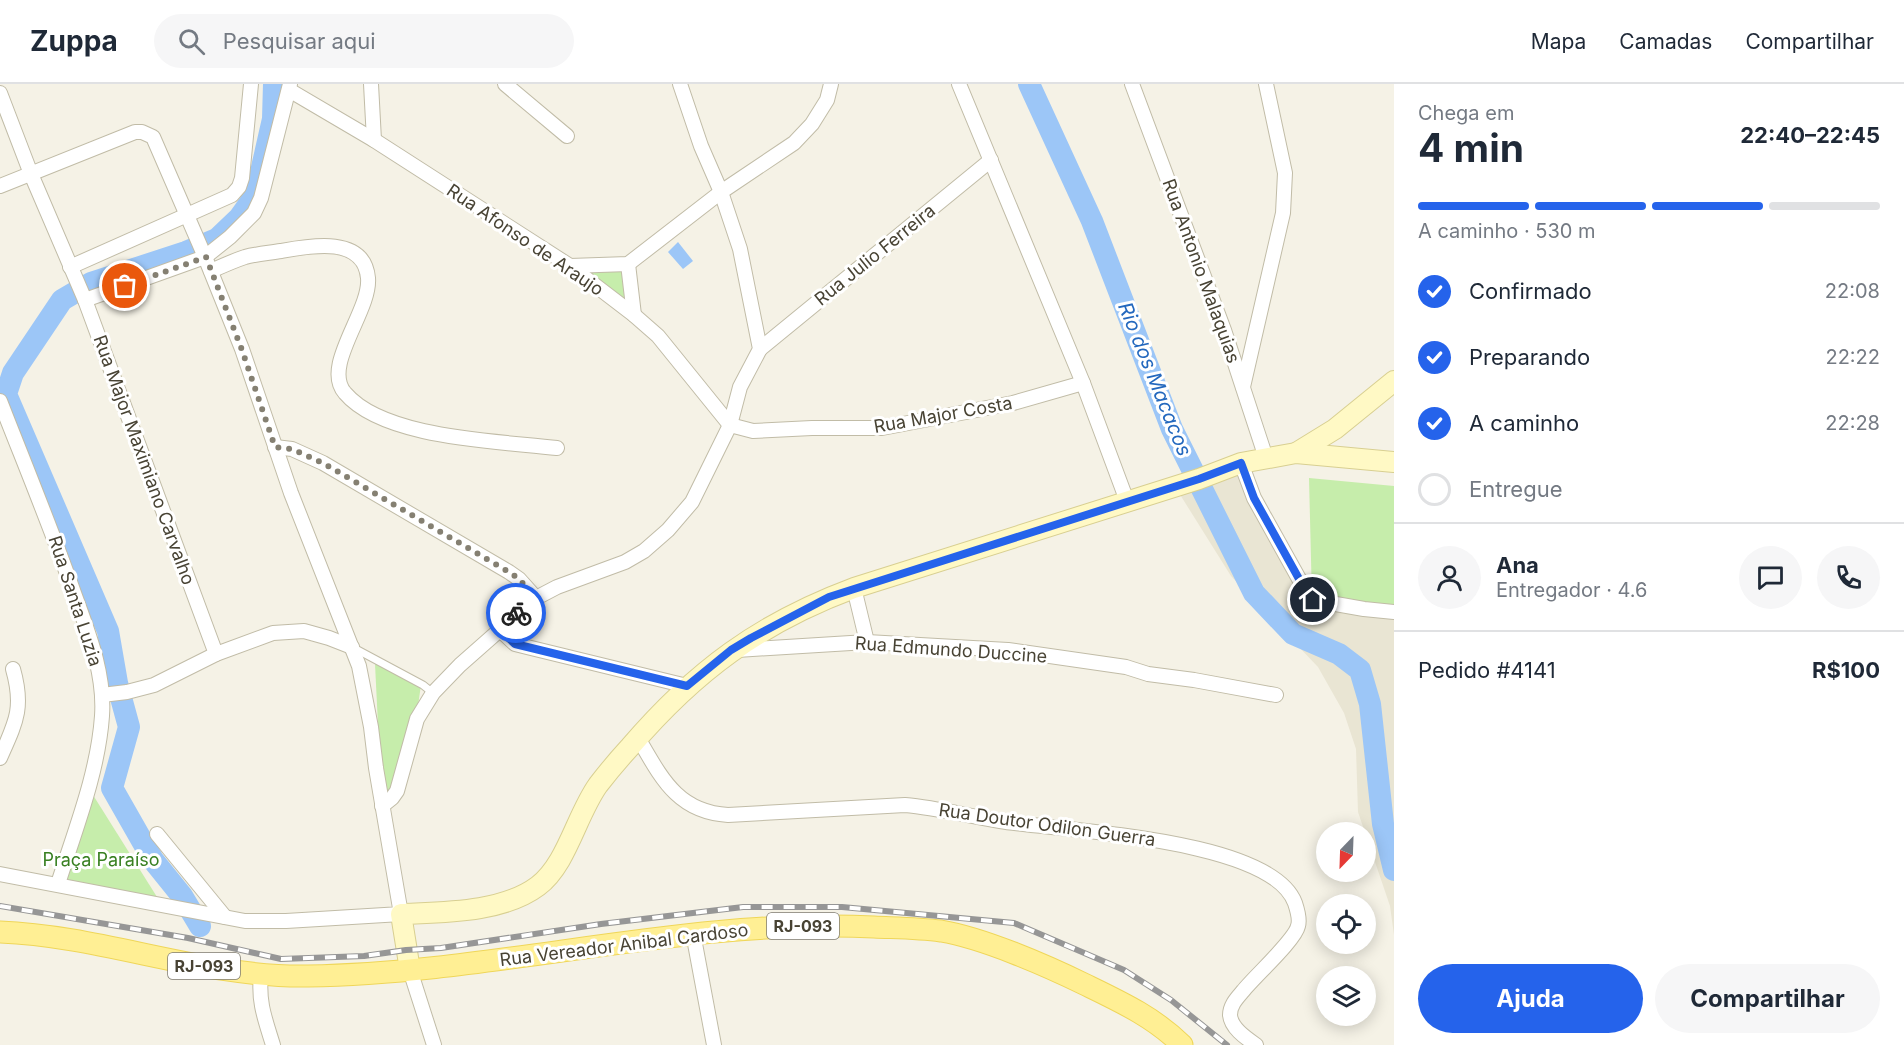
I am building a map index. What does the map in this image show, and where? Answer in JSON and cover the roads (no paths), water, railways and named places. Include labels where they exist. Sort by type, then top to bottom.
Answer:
[{"type":"main road","name":"Rua Vereador Anibal Cardoso","points":[[410,970],[693,933],[842,926],[943,932],[971,938],[1066,975],[1146,1016],[1178,1041]]},
{"type":"main road","name":"RJ-093","points":[[0,932],[91,942],[261,975],[307,976],[410,970]]},
{"type":"street","points":[[73,272],[190,221],[232,195],[239,188],[242,178],[251,84]]},
{"type":"street","points":[[371,84],[374,140]]},
{"type":"street","points":[[505,84],[567,136]]},
{"type":"street","points":[[382,806],[392,798],[396,791],[417,720],[433,693],[460,664],[536,598],[557,587],[625,562],[644,551],[668,530],[692,502],[730,425],[740,387],[760,349],[740,249],[721,192],[700,146],[680,84]]},
{"type":"street","points":[[570,266],[628,264],[721,192],[794,143],[812,124],[827,100],[831,84]]},
{"type":"street","points":[[959,84],[1083,383],[1127,501]]},
{"type":"street","name":"Rua Antonio Malaquias","points":[[1132,84],[1224,330],[1266,458]]},
{"type":"street","points":[[1243,389],[1286,192],[1286,173],[1266,84]]},
{"type":"street","points":[[83,296],[204,253],[230,237],[254,213],[261,198],[290,87]]},
{"type":"street","name":"Rua Afonso de Araujo","points":[[290,87],[570,266],[634,315],[658,336],[730,425]]},
{"type":"street","name":"Rua Major Maximiano Carvalho","points":[[0,93],[31,174],[83,296],[216,654]]},
{"type":"street","points":[[0,186],[135,132],[142,132],[153,137],[204,253],[242,350],[291,493],[352,647],[364,688],[410,970],[434,1045]]},
{"type":"street","name":"Rua Julio Ferreira","points":[[760,349],[991,160]]},
{"type":"street","points":[[211,271],[245,257],[314,245],[340,247],[354,253],[364,265],[368,277],[367,294],[339,365],[338,380],[344,393],[368,412],[408,428],[441,435],[557,448]]},
{"type":"street","points":[[628,264],[634,315]]},
{"type":"street","points":[[1296,453],[1335,429],[1394,381]]},
{"type":"street","name":"Rua Major Costa","points":[[730,425],[753,431],[882,428],[1012,403],[1083,383]]},
{"type":"street","name":"Rua Santa Luzia","points":[[0,400],[34,483],[91,641],[107,695],[98,743],[58,884]]},
{"type":"street","points":[[275,447],[307,455],[354,481],[509,572],[519,579],[536,598]]},
{"type":"street","points":[[0,874],[200,913],[266,922],[458,911],[493,905],[525,894],[553,872],[598,785],[687,686],[731,650],[803,610],[854,588],[1199,479],[1241,463],[1296,453],[1394,462]]},
{"type":"street","points":[[1241,463],[1254,498],[1308,595],[1313,600],[1394,612]]},
{"type":"street","points":[[854,588],[867,642]]},
{"type":"street","points":[[499,629],[515,644],[527,648],[687,686]]},
{"type":"street","points":[[107,695],[154,685],[216,654],[273,633],[289,631],[317,634],[352,647]]},
{"type":"street","name":"Rua Edmundo Duccine","points":[[731,650],[867,642],[1008,650],[1126,667],[1148,674],[1276,695]]},
{"type":"street","points":[[0,758],[13,730],[19,705],[19,689],[14,669]]},
{"type":"street","name":"Rua Doutor Odilon Guerra","points":[[638,738],[672,791],[683,801],[711,814],[925,807],[999,821],[1144,838],[1190,846],[1237,859],[1278,881],[1295,903],[1299,923],[1295,936],[1257,974],[1232,1005],[1230,1015],[1235,1027],[1256,1045]]},
{"type":"street","points":[[157,834],[225,917]]},
{"type":"street","points":[[693,933],[714,1045]]},
{"type":"street","points":[[261,975],[259,996],[273,1045]]},
{"type":"lane","points":[[352,647],[423,685],[433,693]]},
{"type":"water","points":[[678,242],[693,261],[683,269],[668,252]]},
{"type":"waterway","points":[[200,926],[182,896],[153,860],[112,788],[129,727],[117,683],[108,631],[6,394],[13,373],[62,300],[91,283],[186,252],[217,239],[239,218],[256,194],[273,119],[274,84]]},
{"type":"waterway","name":"Rio dos Macacos","points":[[1029,84],[1092,221],[1172,429],[1254,593],[1293,634],[1339,654],[1360,670],[1370,704],[1383,824],[1394,870]]},
{"type":"railway","points":[[0,906],[188,938],[281,959],[364,956],[441,948],[601,924],[743,907],[842,907],[1014,923],[1124,970],[1171,1000],[1227,1045]]},
{"type":"park label","name":"Praça Paraíso","points":[[101,860]]}]
